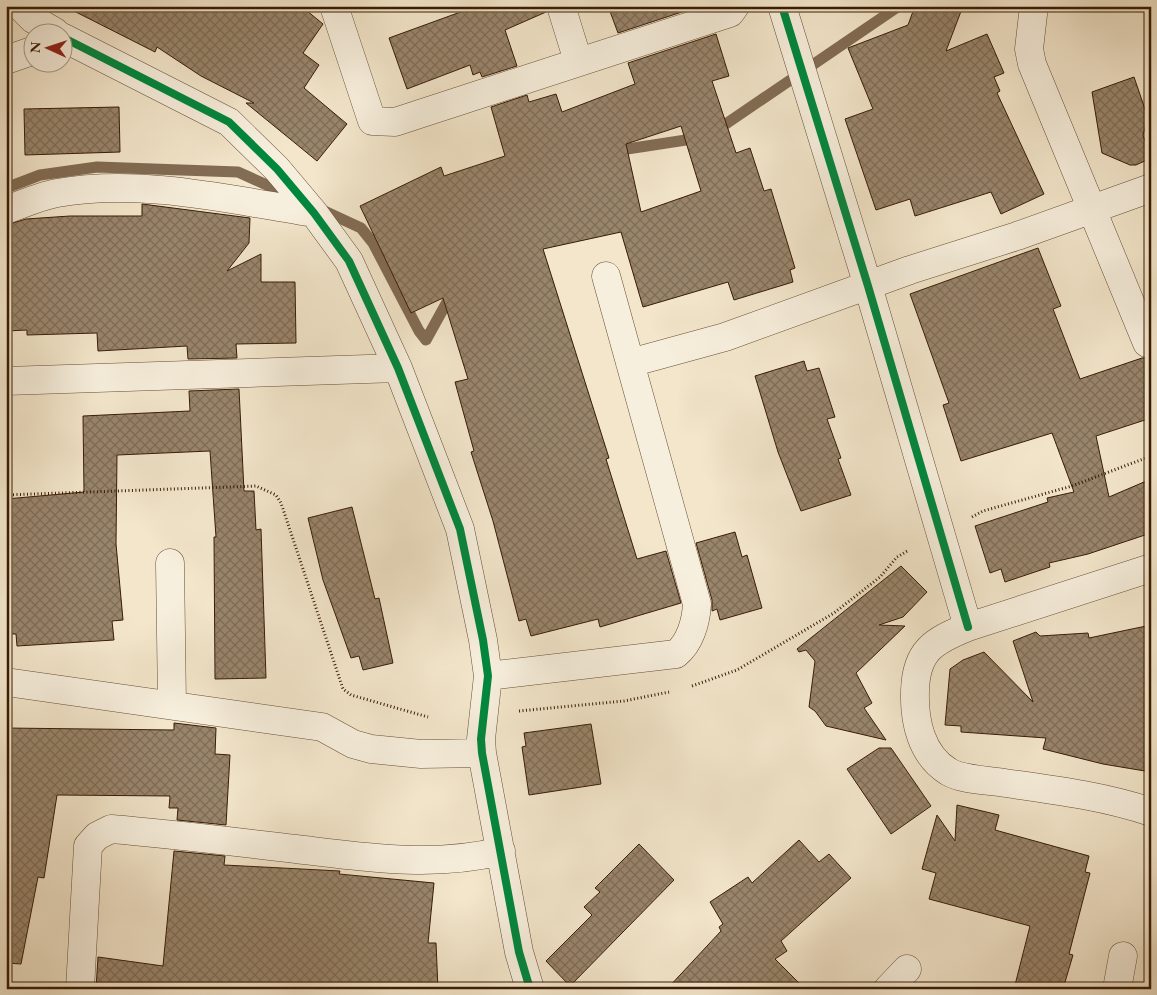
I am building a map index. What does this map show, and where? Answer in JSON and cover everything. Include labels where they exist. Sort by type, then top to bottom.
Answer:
[{"type":"street","points":[[20,6],[36,22]]},
{"type":"street","points":[[334,6],[372,121],[395,122],[730,13],[735,6]]},
{"type":"street","points":[[561,6],[578,61]]},
{"type":"street","points":[[782,6],[868,286],[968,627]]},
{"type":"street","points":[[1034,6],[1029,49],[1032,64],[1147,343]]},
{"type":"street","points":[[72,43],[229,122],[277,169],[314,213],[349,261],[398,368],[460,529],[483,640],[488,676],[481,739],[482,754],[519,952],[530,989]]},
{"type":"street","points":[[6,60],[22,54]]},
{"type":"street","points":[[630,363],[725,337],[1151,188]]},
{"type":"street","points":[[6,210],[56,193],[96,189],[184,193],[314,213]]},
{"type":"street","points":[[488,676],[676,654],[682,649],[696,621],[697,604],[606,276]]},
{"type":"street","points":[[6,381],[398,368]]},
{"type":"street","points":[[170,563],[172,705]]},
{"type":"street","points":[[1151,568],[968,627],[940,639],[920,658],[916,671],[915,711],[919,731],[926,749],[950,772],[1117,801],[1151,812]]},
{"type":"street","points":[[6,682],[322,728],[354,744],[379,750],[421,754],[482,754]]},
{"type":"street","points":[[80,989],[88,846],[98,836],[111,829],[376,858],[438,861],[471,859],[501,852]]},
{"type":"street","points":[[1117,989],[1123,956]]},
{"type":"street","points":[[888,989],[908,969]]},
{"type":"path","points":[[689,687],[737,670],[834,613],[880,577],[897,557],[983,511],[1072,486],[1151,456]]},
{"type":"path","points":[[6,495],[256,486],[276,495],[281,503],[343,689],[352,695],[420,716],[435,718],[624,701],[670,692]]},
{"type":"building","points":[[64,6],[301,6],[323,24],[303,53],[319,65],[304,88],[347,124],[317,161],[246,103],[254,103],[201,76],[157,47],[155,52]]},
{"type":"building","points":[[477,6],[546,6],[546,12],[505,30],[517,66],[482,77],[480,72],[473,75],[470,65],[407,89],[389,38]]},
{"type":"building","points":[[608,6],[700,6],[618,33]]},
{"type":"building","points":[[915,6],[963,6],[946,51],[987,34],[1004,73],[994,77],[1000,91],[997,93],[1044,194],[1001,214],[991,192],[915,216],[910,199],[876,210],[845,119],[873,109],[848,48],[908,25]]},
{"type":"building","points":[[716,34],[729,76],[712,81],[736,153],[750,148],[764,191],[771,189],[795,268],[790,270],[793,282],[734,300],[728,282],[643,307],[621,232],[543,249],[609,458],[606,459],[637,559],[666,551],[681,603],[600,627],[598,619],[531,636],[526,619],[519,621],[493,521],[471,452],[474,451],[455,382],[468,379],[443,298],[411,313],[360,206],[441,167],[444,176],[505,156],[491,107],[527,95],[529,102],[556,94],[562,112],[635,84],[628,63]],"holes":[[[681,126],[701,191],[641,212],[626,144]]]},
{"type":"building","points":[[1134,77],[1148,118],[1143,135],[1151,158],[1136,165],[1130,165],[1102,153],[1092,92]]},
{"type":"building","points":[[119,107],[120,152],[25,155],[24,109]]},
{"type":"building","points":[[142,204],[250,218],[249,243],[227,271],[261,254],[261,282],[295,282],[296,343],[236,344],[237,358],[188,359],[187,346],[98,351],[97,333],[27,335],[27,330],[6,331],[6,225],[26,219],[70,216],[142,216]]},
{"type":"building","points":[[1038,248],[1061,306],[1053,309],[1080,379],[1142,358],[1151,358],[1151,418],[1096,436],[1109,497],[1151,479],[1151,533],[1088,554],[1049,563],[1050,567],[1005,582],[1001,569],[990,573],[975,526],[1048,502],[1047,498],[1074,492],[1052,433],[961,461],[943,405],[949,403],[910,294]]},
{"type":"building","points":[[804,361],[807,371],[819,368],[835,417],[827,419],[841,458],[838,459],[851,495],[801,511],[778,452],[755,376]]},
{"type":"building","points":[[239,389],[244,491],[254,491],[256,530],[261,529],[266,678],[215,679],[214,537],[216,537],[210,451],[117,455],[116,544],[123,620],[112,621],[114,640],[17,646],[16,634],[6,634],[6,499],[84,492],[83,416],[190,411],[189,391]]},
{"type":"building","points":[[352,507],[375,599],[379,598],[393,663],[363,670],[359,656],[351,658],[323,580],[308,518]]},
{"type":"building","points":[[735,532],[742,557],[747,555],[762,608],[720,620],[717,609],[712,611],[712,600],[696,543]]},
{"type":"building","points":[[901,566],[927,592],[903,617],[879,625],[905,626],[856,673],[872,703],[864,708],[886,740],[826,726],[815,711],[809,707],[815,661],[806,650],[799,652],[797,649]]},
{"type":"building","points":[[1151,625],[1151,772],[1103,764],[1043,749],[1046,738],[961,732],[961,726],[945,725],[950,669],[963,660],[984,652],[1033,702],[1013,641],[1036,632],[1040,636],[1088,633],[1089,638]]},
{"type":"building","points":[[174,723],[216,728],[215,754],[230,755],[226,825],[177,820],[178,808],[169,808],[170,796],[57,795],[44,878],[38,877],[21,964],[6,963],[6,728],[174,730]]},
{"type":"building","points":[[591,724],[601,784],[529,795],[522,747],[526,746],[524,733]]},
{"type":"building","points":[[879,748],[891,748],[931,806],[891,834],[847,769]]},
{"type":"building","points":[[957,805],[999,815],[995,830],[1089,856],[1085,872],[1090,873],[1069,954],[1073,955],[1063,989],[1014,989],[1030,926],[929,899],[936,873],[922,869],[937,815],[955,841]]},
{"type":"building","points":[[799,840],[819,862],[829,854],[851,878],[781,941],[787,951],[775,959],[805,989],[667,989],[721,931],[719,927],[723,924],[710,902],[748,877],[752,883]]},
{"type":"building","points":[[639,844],[674,880],[570,986],[546,961],[592,915],[584,907],[600,892],[595,888]]},
{"type":"building","points":[[174,851],[225,856],[224,865],[340,871],[339,874],[434,883],[428,943],[436,943],[438,989],[96,989],[98,957],[163,966]]},
{"type":"waterway","points":[[714,132],[899,6]]},
{"type":"waterway","points":[[614,151],[699,138]]},
{"type":"waterway","points":[[6,188],[40,175],[97,167],[238,172],[289,195]]},
{"type":"waterway","points":[[320,209],[361,228],[373,243],[419,331],[426,340],[452,293]]},
{"type":"cycle path","points":[[782,6],[868,286],[968,627]]},
{"type":"cycle path","points":[[72,42],[229,122],[277,169],[314,213],[349,261],[398,368],[460,529],[483,640],[488,676],[481,739],[482,753],[519,952],[530,989]]}]
